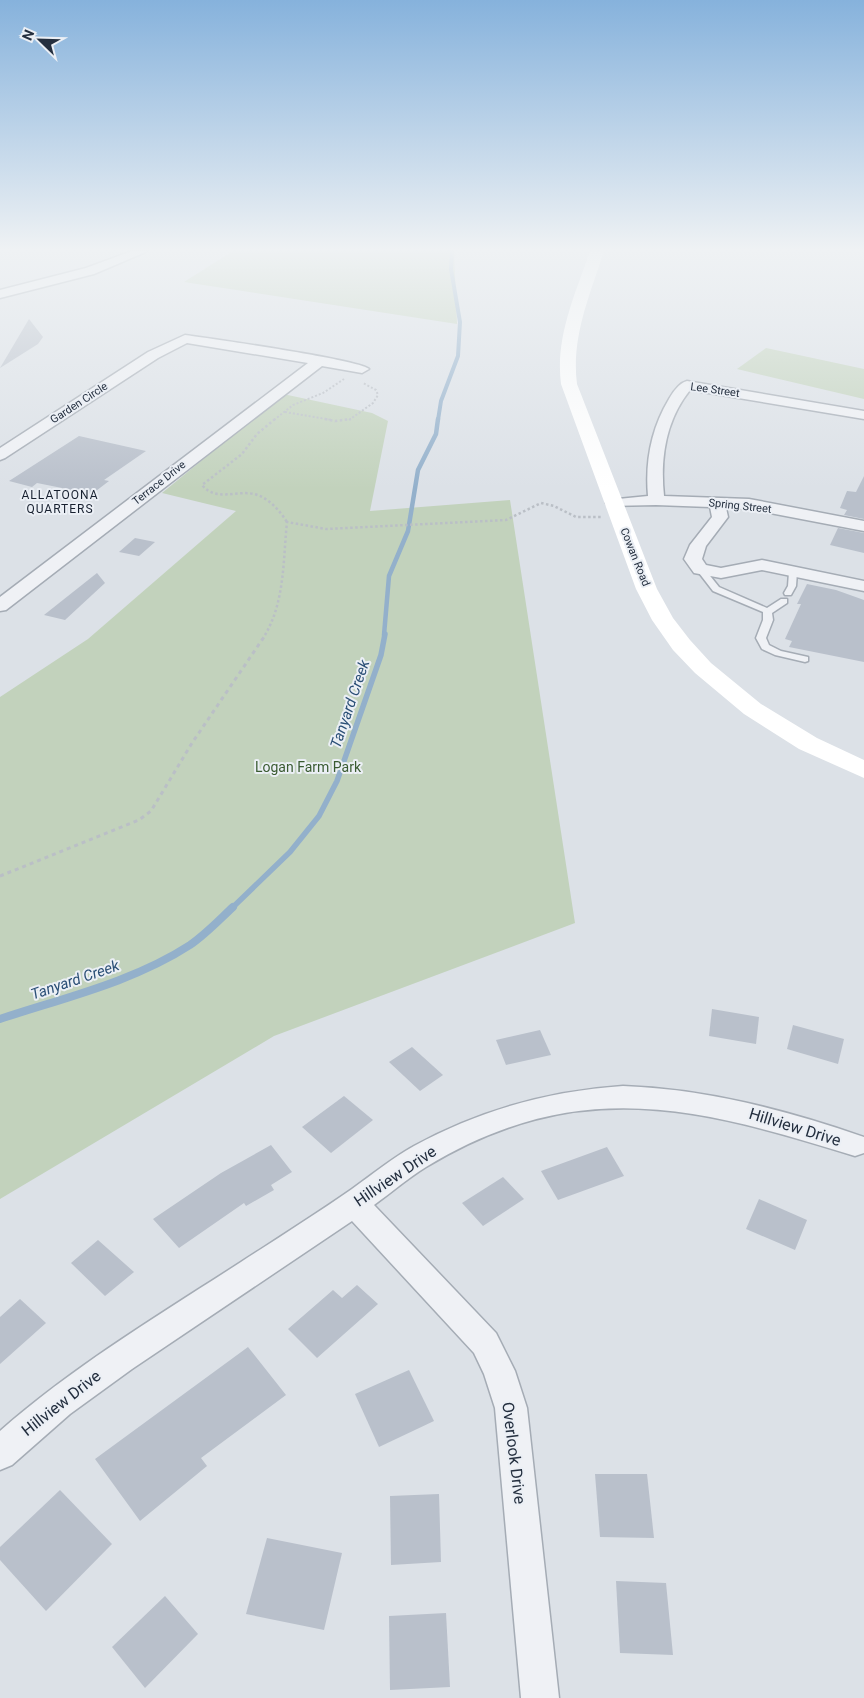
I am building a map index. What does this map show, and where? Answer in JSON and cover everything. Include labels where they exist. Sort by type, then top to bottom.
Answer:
[{"type":"main road","name":"Cowan Road","points":[[572,330],[565,354],[565,369],[569,384],[615,507],[662,619],[683,648],[712,676],[745,703],[802,739],[864,770]]},
{"type":"street","name":"Garden Circle","points":[[0,455],[153,355],[184,339],[361,376]]},
{"type":"street","name":"Terrace Drive","points":[[0,606],[313,365]]},
{"type":"street","name":"Lee Street","points":[[656,500],[654,483],[656,446],[676,396],[687,385],[864,415]]},
{"type":"street","name":"Spring Street","points":[[615,507],[656,500],[749,504],[864,526]]},
{"type":"street","points":[[718,502],[720,517],[698,545],[693,559],[700,569],[721,573],[762,565],[864,586]]},
{"type":"street","name":"Hillview Drive","points":[[0,1453],[35,1420],[84,1382],[423,1155],[469,1132],[522,1112],[591,1099],[674,1100],[707,1104],[745,1112],[855,1145]]},
{"type":"street","name":"Overlook Drive","points":[[354,1203],[485,1343],[499,1371],[511,1408],[540,1698]]},
{"type":"lane","points":[[700,569],[716,589],[767,612]]},
{"type":"lane","points":[[767,612],[786,597],[792,586],[793,572]]},
{"type":"lane","points":[[767,612],[768,620],[761,638],[765,647],[778,653],[805,659]]},
{"type":"path","points":[[313,365],[350,380]]},
{"type":"path","points":[[285,412],[335,421],[348,420],[373,403],[378,395],[361,376]]},
{"type":"path","points":[[345,379],[323,393],[301,400],[257,434],[242,454],[202,485],[213,493],[256,494],[270,504],[287,522],[335,529],[493,521],[516,518],[534,505],[541,503],[550,504],[575,517],[584,518],[608,516],[606,511],[615,507]]},
{"type":"path","points":[[0,876],[139,820],[151,811],[192,743],[258,648],[274,620],[280,596],[287,522]]},
{"type":"green space","points":[[766,348],[864,369],[864,399],[737,369]]},
{"type":"green space","name":"Logan Farm Park","points":[[283,394],[372,413],[388,421],[370,511],[510,500],[575,923],[274,1036],[0,1199],[0,697],[88,639],[236,511],[162,493]]},
{"type":"building","points":[[22,330],[38,330],[43,337],[38,344],[0,368]]},
{"type":"building","points":[[79,436],[146,451],[104,480],[109,481],[92,494],[37,483],[32,487],[9,481]]},
{"type":"building","points":[[864,476],[864,519],[844,515],[847,510],[840,508],[847,491],[856,492]]},
{"type":"building","points":[[838,528],[864,533],[864,553],[830,545]]},
{"type":"building","points":[[135,538],[155,542],[139,556],[119,552]]},
{"type":"building","points":[[97,573],[105,583],[65,620],[44,615]]},
{"type":"building","points":[[807,584],[836,590],[864,600],[864,662],[789,647],[792,641],[785,639],[801,604],[797,604]]},
{"type":"building","points":[[712,1009],[759,1017],[756,1044],[709,1036]]},
{"type":"building","points":[[793,1025],[844,1039],[838,1064],[787,1049]]},
{"type":"building","points":[[540,1030],[551,1055],[506,1065],[496,1040]]},
{"type":"building","points":[[412,1047],[443,1075],[420,1091],[389,1062]]},
{"type":"building","points":[[344,1096],[373,1120],[331,1153],[302,1127]]},
{"type":"building","points":[[271,1145],[292,1172],[271,1185],[274,1190],[246,1206],[244,1203],[179,1248],[153,1219],[221,1173]]},
{"type":"building","points":[[607,1147],[624,1176],[558,1200],[541,1171]]},
{"type":"building","points":[[503,1177],[524,1199],[483,1226],[462,1203]]},
{"type":"building","points":[[759,1199],[807,1220],[795,1250],[746,1229]]},
{"type":"building","points":[[98,1240],[134,1272],[105,1296],[71,1263]]},
{"type":"building","points":[[357,1285],[378,1304],[317,1358],[288,1329],[333,1290],[342,1298]]},
{"type":"building","points":[[20,1299],[46,1323],[0,1364],[0,1317]]},
{"type":"building","points":[[248,1347],[286,1395],[201,1458],[207,1466],[140,1521],[95,1459]]},
{"type":"building","points":[[409,1370],[434,1421],[379,1447],[355,1394]]},
{"type":"building","points":[[595,1474],[647,1474],[654,1538],[600,1537]]},
{"type":"building","points":[[60,1490],[112,1544],[46,1611],[0,1560],[0,1547]]},
{"type":"building","points":[[439,1494],[441,1562],[391,1565],[390,1496]]},
{"type":"building","points":[[267,1538],[342,1553],[324,1630],[246,1614]]},
{"type":"building","points":[[616,1581],[666,1583],[673,1655],[620,1653]]},
{"type":"building","points":[[165,1596],[198,1634],[145,1688],[112,1647]]},
{"type":"building","points":[[446,1613],[450,1687],[390,1690],[389,1616]]},
{"type":"waterway","name":"Tanyard Creek","points":[[438,420],[441,401],[458,356],[460,330]]},
{"type":"waterway","name":"Tanyard Creek","points":[[384,635],[389,576],[408,531],[418,470],[436,434],[438,419]]},
{"type":"waterway","name":"Tanyard Creek","points":[[232,908],[290,852],[319,816],[337,781],[381,655],[385,634]]},
{"type":"waterway","name":"Tanyard Creek","points":[[0,1019],[97,988],[168,958],[207,932],[233,907]]},
{"type":"district","name":"ALLATOONA QUARTERS","points":[[60,502]]}]
